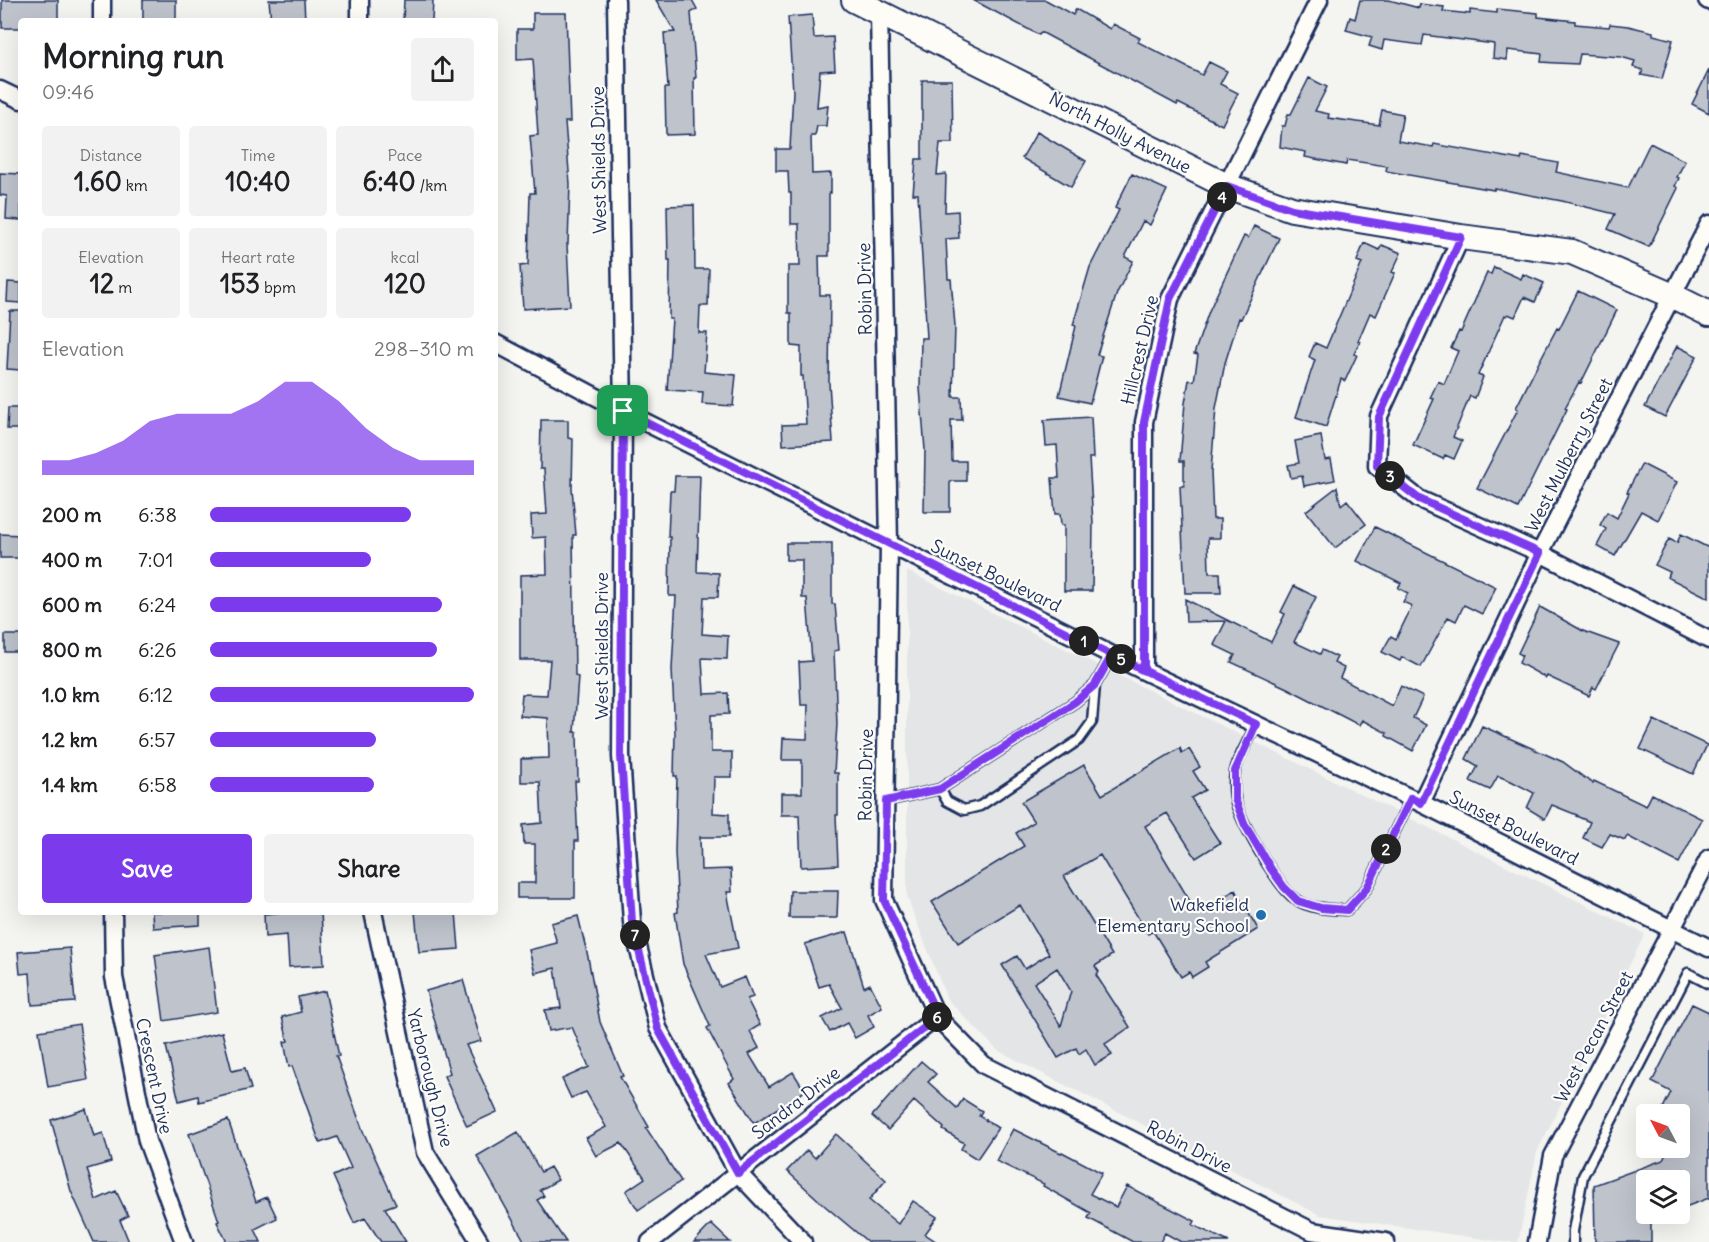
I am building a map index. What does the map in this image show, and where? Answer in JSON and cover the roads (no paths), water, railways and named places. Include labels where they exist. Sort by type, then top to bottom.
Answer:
[{"type":"street","points":[[102,0],[102,18]]},
{"type":"street","points":[[360,0],[360,18]]},
{"type":"street","name":"West Shields Drive","points":[[616,0],[623,411],[621,756],[632,922],[658,1029],[738,1173],[803,1242]]},
{"type":"street","name":"North Holly Avenue","points":[[854,0],[1227,186],[1292,209],[1461,237],[1572,252],[1709,314]]},
{"type":"street","name":"Hillcrest Drive","points":[[1144,671],[1144,422],[1170,299],[1319,0]]},
{"type":"street","name":"Robin Drive","points":[[879,12],[889,544],[884,900],[938,1017],[984,1065],[1312,1231],[1386,1242]]},
{"type":"street","points":[[0,90],[18,99]]},
{"type":"street","name":"West Mulberry Street","points":[[1416,800],[1709,224]]},
{"type":"street","points":[[1461,237],[1379,417],[1377,466],[1419,499],[1540,553],[1709,640]]},
{"type":"street","name":"Sunset Boulevard","points":[[498,345],[623,411],[889,544],[1144,671],[1416,800],[1709,948]]},
{"type":"street","name":"West Pecan Street","points":[[1537,1242],[1554,1156],[1709,858]]},
{"type":"street","name":"Crescent Drive","points":[[113,915],[114,977],[147,1141],[184,1242]]},
{"type":"street","name":"Yarborough Drive","points":[[374,915],[425,1152],[480,1242]]},
{"type":"street","name":"Sandra Drive","points":[[650,1242],[938,1017]]},
{"type":"lane","points":[[886,801],[940,789],[1075,702],[1095,685],[1112,655]]},
{"type":"lane","points":[[940,789],[947,801],[964,810],[980,806],[1079,740],[1092,722],[1095,685]]},
{"type":"lane","points":[[1256,724],[1235,771],[1235,799],[1245,825],[1271,869],[1298,901],[1321,908],[1347,910],[1367,888],[1416,800]]},
{"type":"lane","points":[[1573,1242],[1583,1176],[1688,973],[1709,984]]},
{"type":"place","name":"Wakefield Elementary School","points":[[1261,915]]}]
